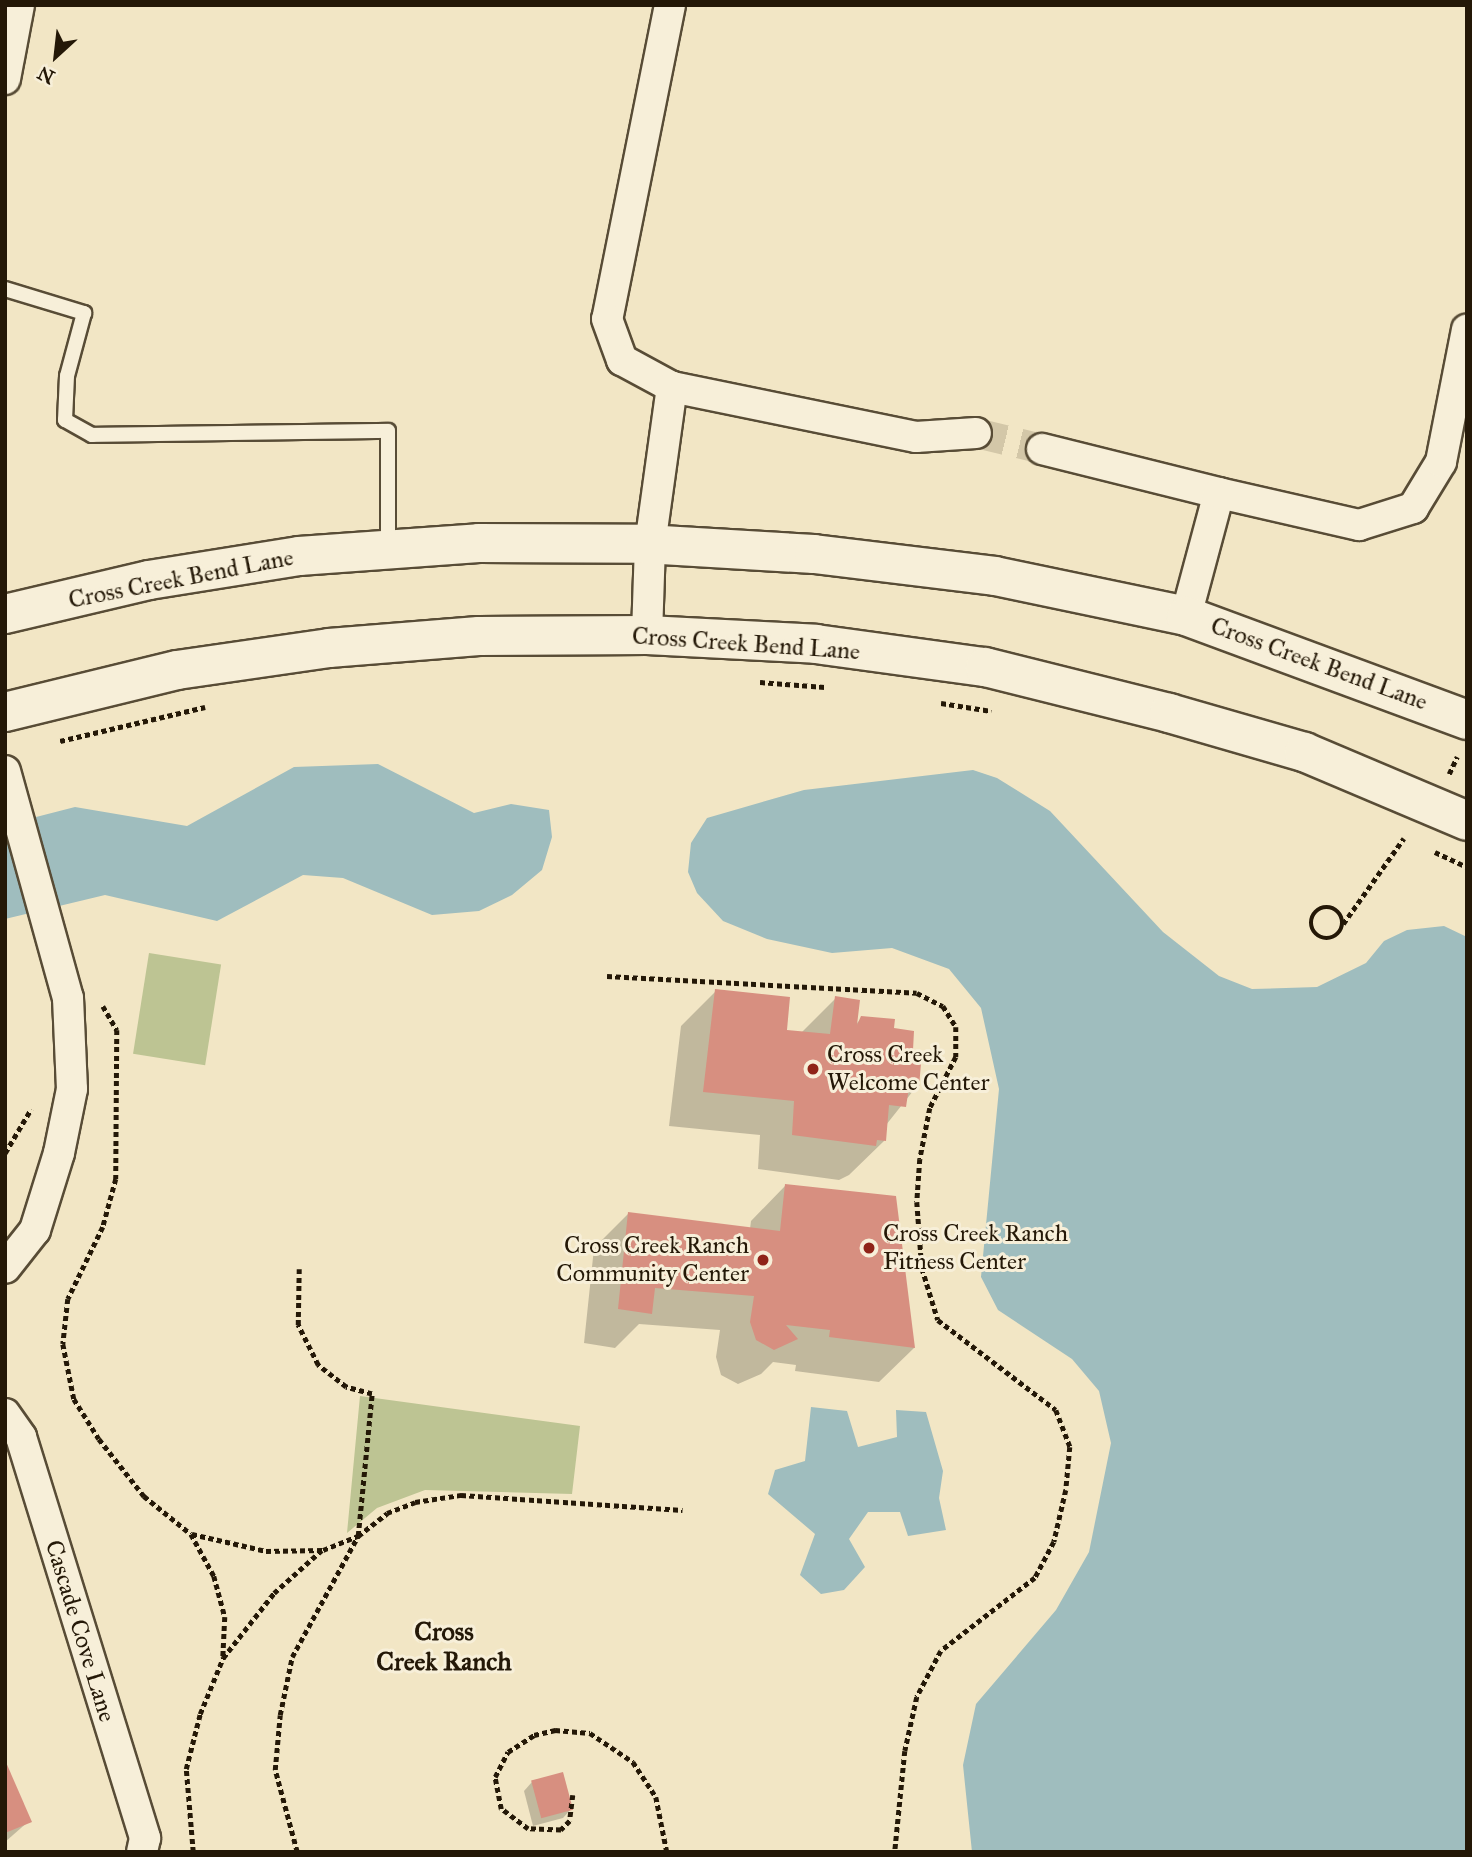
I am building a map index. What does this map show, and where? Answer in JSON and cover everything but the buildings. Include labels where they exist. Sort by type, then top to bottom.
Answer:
[{"type":"main road","name":"Cross Creek Bend Lane","points":[[5,614],[149,579],[299,556],[479,543],[650,545],[814,554],[982,574],[1186,616],[1467,720]]},
{"type":"main road","name":"Cross Creek Bend Lane","points":[[5,712],[177,670],[329,649],[479,636],[647,635],[816,644],[985,667],[1304,752],[1467,821]]},
{"type":"street","points":[[5,79],[19,5]]},
{"type":"street","points":[[670,5],[607,318],[622,360],[672,387],[916,437],[976,433]]},
{"type":"street","points":[[1042,449],[1359,525],[1413,508],[1441,462],[1467,330]]},
{"type":"street","points":[[647,635],[650,545],[672,387]]},
{"type":"street","points":[[1186,616],[1219,493]]},
{"type":"street","points":[[5,1268],[35,1230],[59,1153],[72,1089],[68,998],[6,775]]},
{"type":"street","name":"Cascade Cove Lane","points":[[5,1414],[20,1437],[145,1838],[142,1852]]},
{"type":"lane","points":[[5,289],[84,313],[67,376],[65,420],[92,435],[388,431],[388,550]]},
{"type":"path","points":[[754,682],[831,687]]},
{"type":"path","points":[[935,702],[1000,712]]},
{"type":"path","points":[[47,744],[216,705]]},
{"type":"path","points":[[1391,833],[1411,841]]},
{"type":"path","points":[[1343,924],[1338,912],[1326,907],[1315,912],[1311,924],[1315,934],[1326,939],[1338,934],[1404,838]]},
{"type":"path","points":[[1430,850],[1467,867]]},
{"type":"path","points":[[607,976],[917,993],[943,1006],[956,1027],[956,1057],[930,1108],[920,1159],[917,1202],[922,1268],[939,1320],[1056,1410],[1070,1447],[1066,1490],[1054,1542],[1035,1578],[940,1651],[917,1697],[905,1751],[895,1852]]},
{"type":"path","points":[[103,1004],[117,1030],[116,1179],[103,1227],[68,1299],[62,1344],[74,1399],[99,1439],[144,1496],[191,1534],[214,1576],[225,1617],[223,1658]]},
{"type":"path","points":[[297,1852],[275,1770],[280,1715],[292,1657],[358,1536],[372,1394],[346,1387],[318,1366],[298,1325],[299,1269]]},
{"type":"path","points":[[193,1852],[186,1769],[200,1714],[223,1658],[274,1593],[323,1550],[358,1536],[387,1513],[415,1502],[461,1495],[682,1510]]},
{"type":"path","points":[[191,1534],[266,1551],[323,1550]]},
{"type":"path","points":[[572,1795],[570,1821],[561,1830],[528,1829],[501,1809],[495,1777],[508,1752],[534,1735],[555,1730],[590,1733],[633,1762],[656,1797],[667,1852]]},
{"type":"green space","points":[[149,953],[221,964],[205,1065],[133,1054]]},
{"type":"green space","points":[[360,1396],[580,1426],[572,1494],[425,1490],[377,1508],[347,1533]]},
{"type":"water","points":[[378,764],[474,813],[511,804],[549,810],[552,837],[542,870],[512,895],[479,911],[432,915],[343,878],[303,875],[217,921],[105,895],[5,919],[5,825],[75,807],[187,826],[294,767]]},
{"type":"water","points":[[973,770],[997,778],[1050,811],[1163,932],[1219,976],[1252,989],[1317,987],[1366,963],[1384,941],[1407,930],[1444,926],[1467,937],[1467,1852],[972,1852],[963,1765],[976,1704],[1056,1610],[1089,1552],[1111,1443],[1099,1391],[1072,1359],[998,1310],[981,1277],[999,1089],[981,1008],[949,969],[892,948],[832,953],[767,939],[723,921],[697,893],[688,872],[691,843],[707,818],[804,790]]},
{"type":"water","points":[[811,1407],[847,1411],[858,1447],[897,1437],[896,1410],[926,1412],[943,1471],[939,1498],[946,1530],[908,1536],[900,1512],[868,1512],[849,1539],[865,1567],[844,1590],[821,1594],[800,1575],[815,1534],[768,1494],[775,1470],[805,1461]]},
{"type":"tunnel","points":[[976,433],[1042,449]]},
{"type":"place","name":"Cross Creek Welcome Center","points":[[813,1069]]},
{"type":"place","name":"Cross Creek Ranch Fitness Center","points":[[869,1248]]},
{"type":"place","name":"Cross Creek Ranch Community Center","points":[[763,1260]]},
{"type":"district","name":"Cross Creek Ranch","points":[[444,1647]]}]
